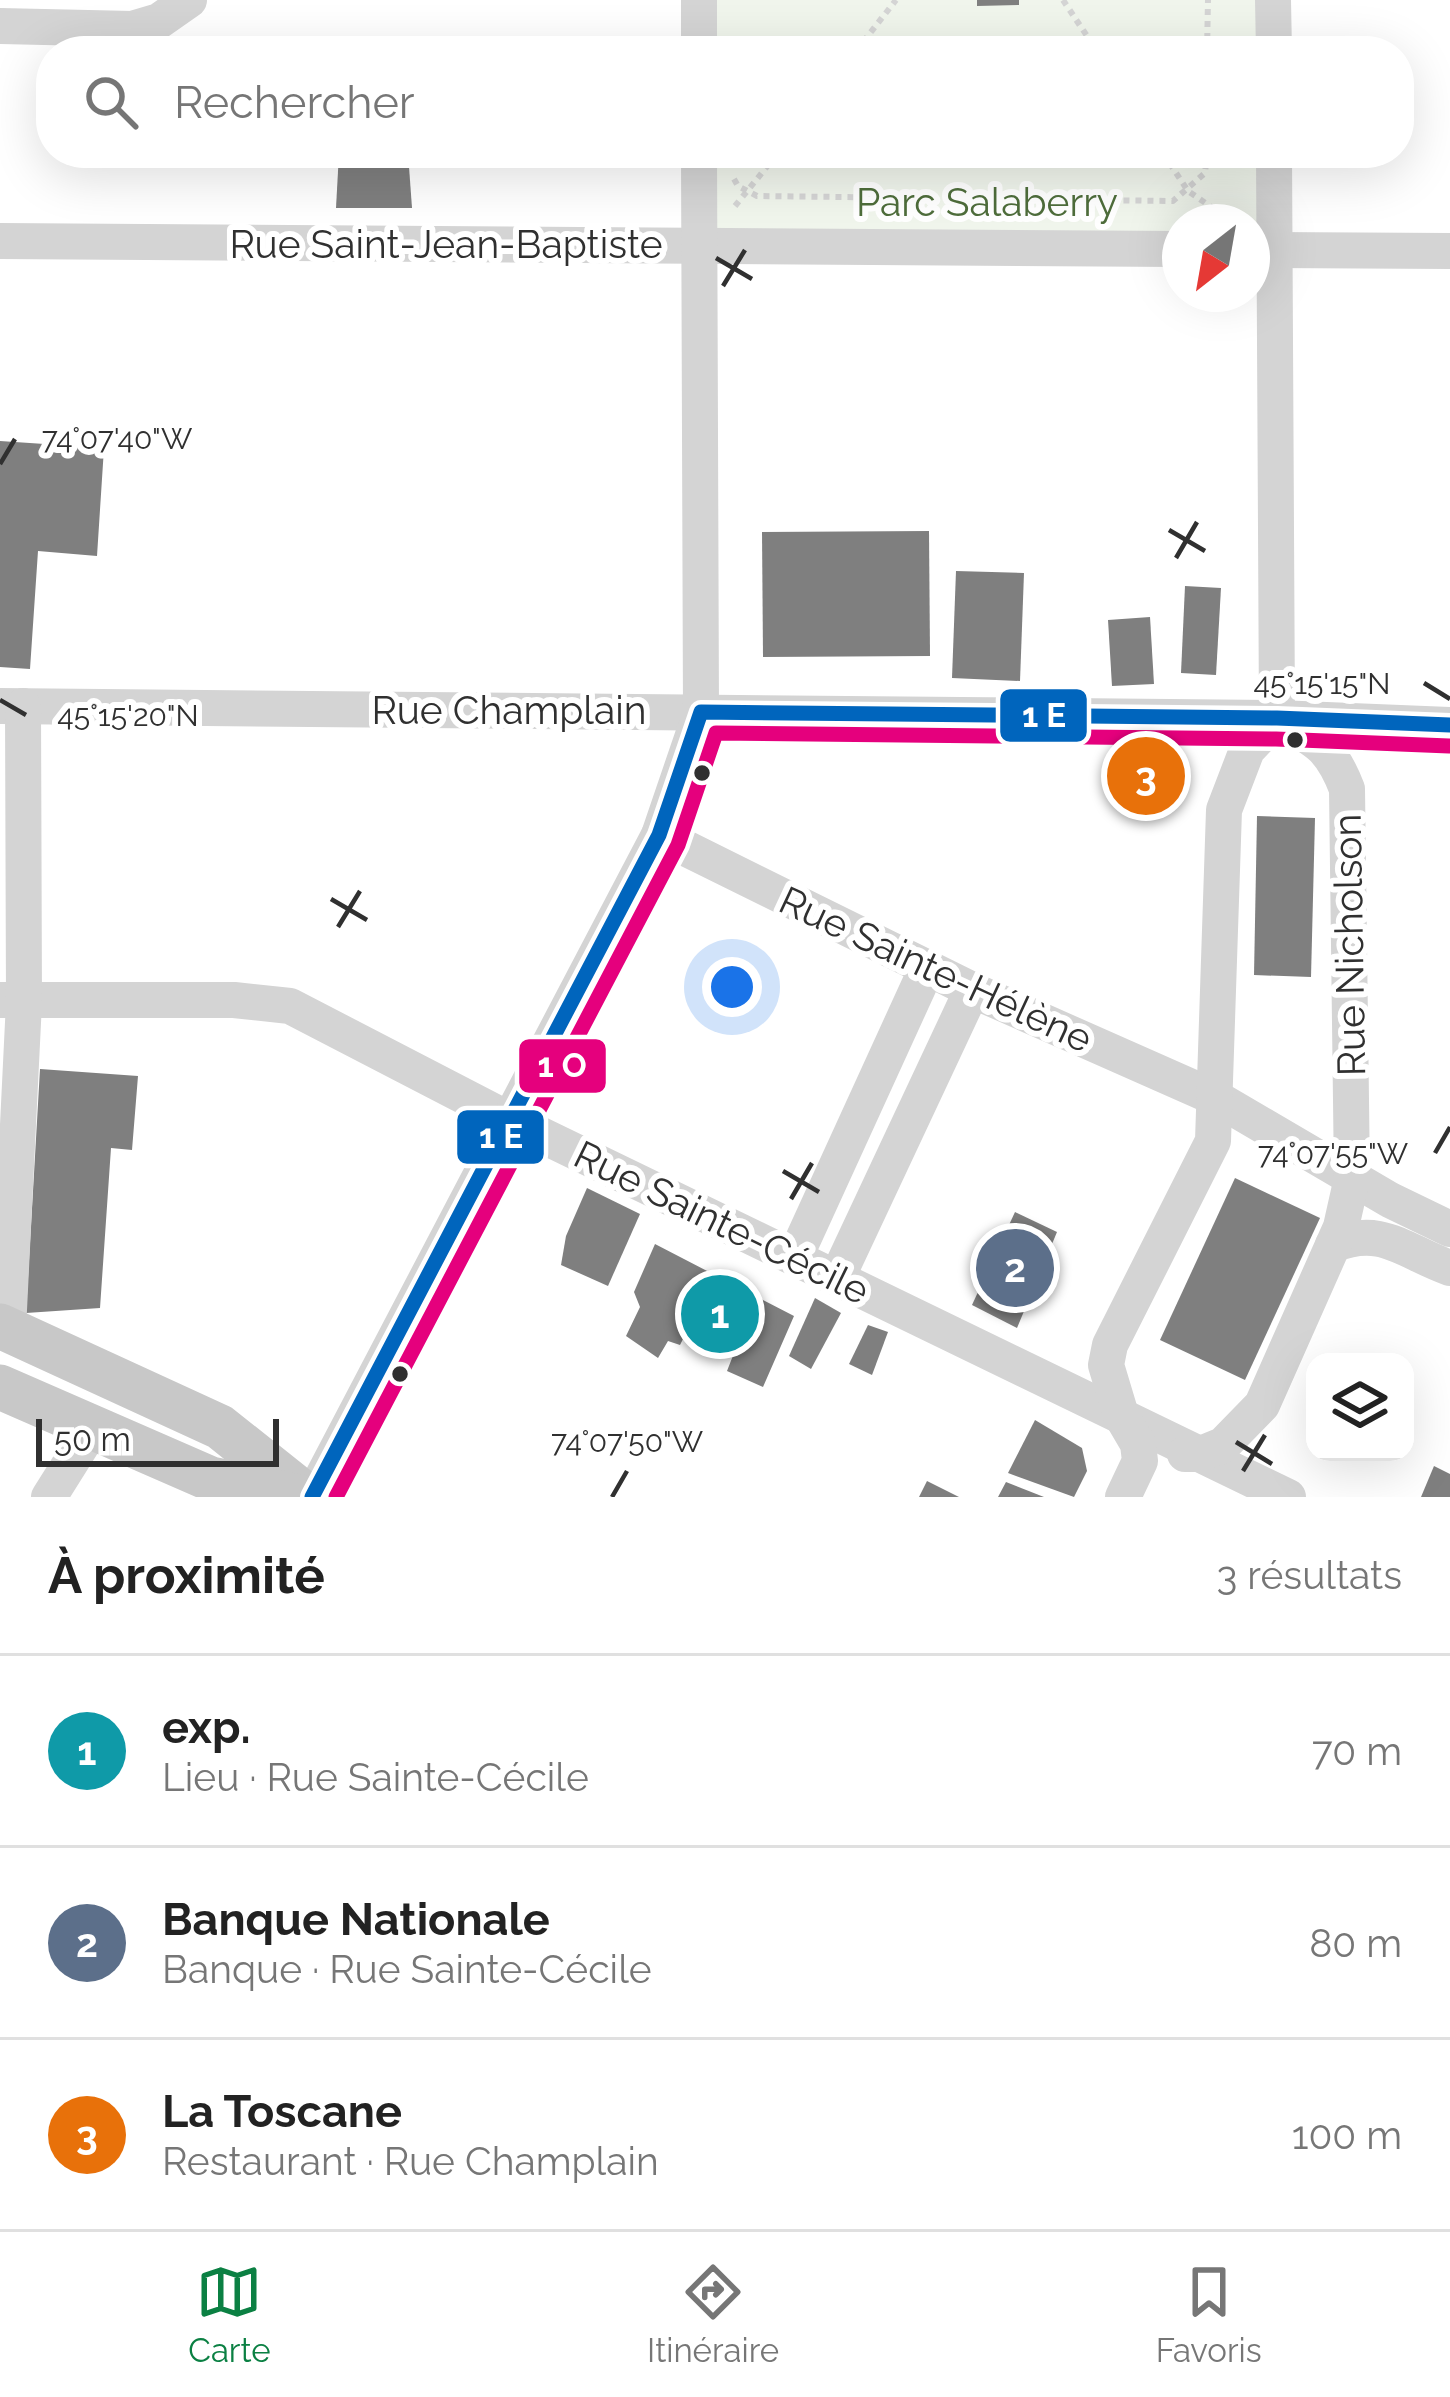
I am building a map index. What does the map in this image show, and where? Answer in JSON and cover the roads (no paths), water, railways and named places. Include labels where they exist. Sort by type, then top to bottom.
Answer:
[{"type":"main road","points":[[4,1328],[220,1427],[307,1497]]},
{"type":"main road","points":[[0,1387],[211,1479],[307,1497]]},
{"type":"street","points":[[0,26],[132,29],[159,21],[189,0]]},
{"type":"street","points":[[699,0],[699,36]]},
{"type":"street","points":[[1273,0],[1274,36]]},
{"type":"street","points":[[307,1497],[659,835],[701,712],[699,168]]},
{"type":"street","points":[[1268,204],[1272,168]]},
{"type":"street","name":"Rue Saint-Jean-Baptiste","points":[[0,241],[1162,249]]},
{"type":"street","points":[[1270,250],[1450,251]]},
{"type":"street","points":[[1123,1497],[1140,1461],[1138,1444],[1121,1415],[1106,1365],[1110,1346],[1213,1141],[1224,810],[1247,750],[1277,718],[1265,312]]},
{"type":"street","points":[[4,1328],[12,1001],[11,706]]},
{"type":"street","name":"Rue Champlain","points":[[11,706],[1277,718],[1450,725]]},
{"type":"street","name":"Rue Nicholson","points":[[1140,1461],[1157,1454],[1201,1454],[1240,1431],[1262,1405],[1341,1227],[1352,1178],[1347,789],[1336,760],[1317,740],[1277,718]]},
{"type":"street","name":"Rue Sainte-Hélène","points":[[659,835],[972,990],[1216,1098],[1450,1229]]},
{"type":"street","points":[[795,1257],[927,968]]},
{"type":"street","points":[[837,1278],[972,990]]},
{"type":"street","name":"Rue Sainte-Cécile","points":[[12,1001],[234,1000],[290,1006],[509,1120],[1288,1497]]},
{"type":"street","points":[[1333,1245],[1359,1234],[1383,1239],[1450,1268]]},
{"type":"street","points":[[67,1490],[93,1427]]},
{"type":"place","name":"La Toscane","points":[[1146,776]]},
{"type":"place","name":"Banque Nationale","points":[[1015,1268]]},
{"type":"place","name":"exp.","points":[[720,1314]]},
{"type":"park label","name":"Parc Salaberry","points":[[987,202]]}]
